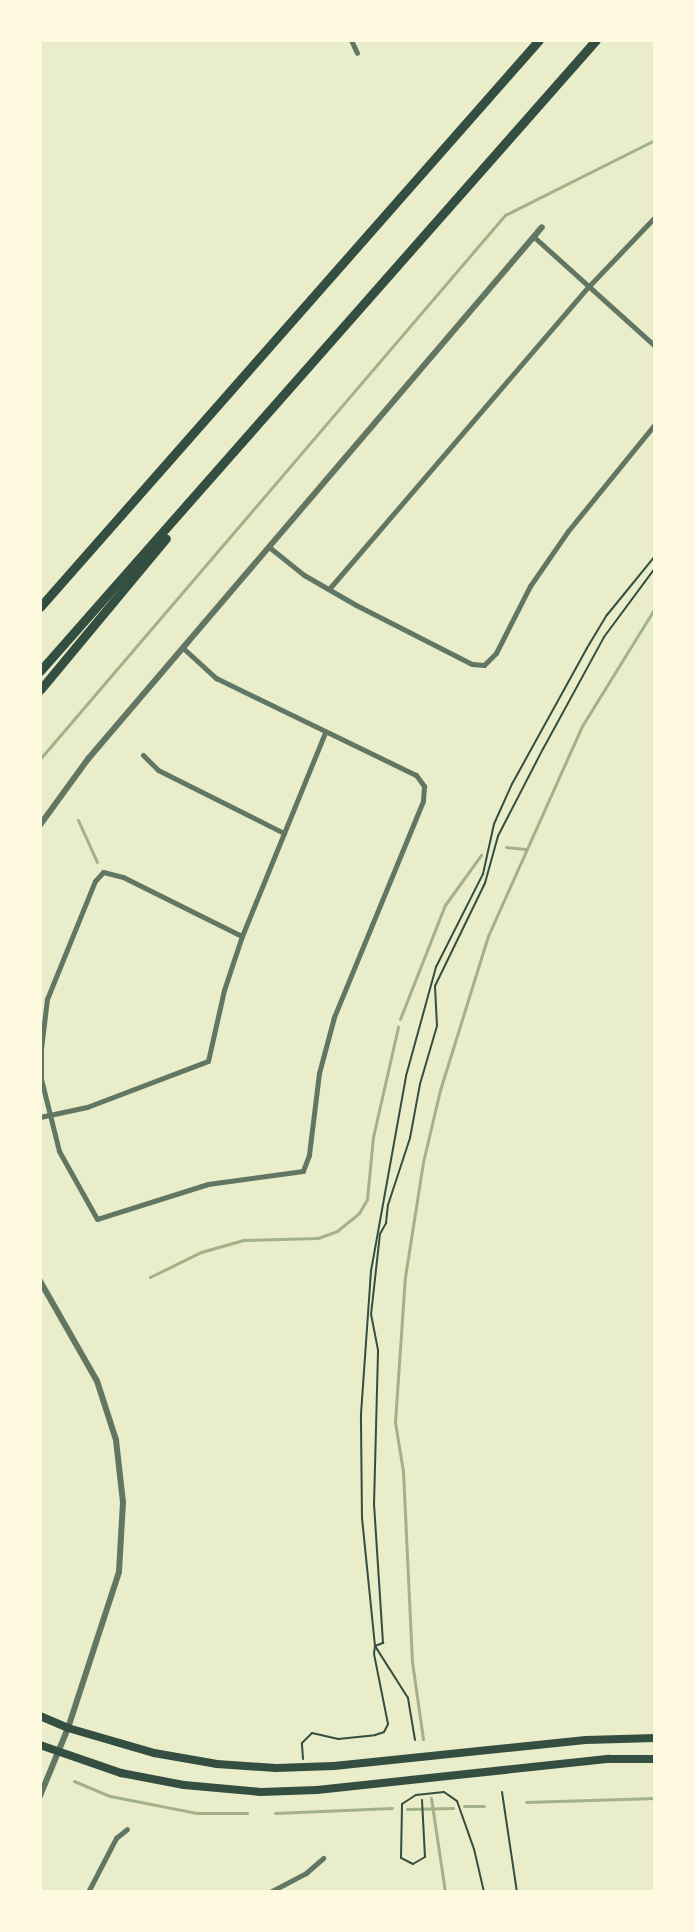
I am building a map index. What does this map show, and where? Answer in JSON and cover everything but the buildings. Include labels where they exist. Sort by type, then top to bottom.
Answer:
[{"type":"highway","points":[[40,607],[539,40]]},
{"type":"highway","points":[[40,671],[596,40]]},
{"type":"highway","points":[[40,690],[289,389]]},
{"type":"highway","points":[[40,600],[89,551]]},
{"type":"main road","points":[[40,1716],[68,1728],[187,1760],[247,1767],[304,1768],[586,1740],[655,1738]]},
{"type":"main road","points":[[40,1745],[121,1773],[184,1785],[261,1792],[317,1790],[597,1760],[655,1759]]},
{"type":"street","points":[[351,40],[357,53]]},
{"type":"street","points":[[329,589],[589,286],[655,217]]},
{"type":"street","points":[[40,825],[88,759],[542,227]]},
{"type":"street","points":[[534,237],[655,346]]},
{"type":"street","points":[[269,547],[329,589],[472,664],[484,665],[496,653],[530,586],[568,531],[655,424]]},
{"type":"street","points":[[183,648],[216,678],[416,775],[424,786],[423,801],[334,1017],[319,1073],[309,1155],[303,1171],[208,1184],[97,1219],[59,1151],[41,1079],[47,999],[95,881],[103,872],[123,877],[242,936]]},
{"type":"street","points":[[40,1117],[87,1107],[208,1061],[224,990],[242,936],[325,733]]},
{"type":"street","points":[[143,755],[158,770],[284,833]]},
{"type":"street","points":[[40,1281],[97,1381],[116,1440],[123,1502],[119,1572],[68,1728],[40,1796]]},
{"type":"street","points":[[88,1892],[116,1838],[127,1829]]},
{"type":"street","points":[[270,1892],[306,1873],[323,1858]]},
{"type":"path","points":[[304,1768],[302,1743],[309,1734],[319,1732],[338,1739],[379,1735],[387,1727],[374,1662],[362,1518],[365,1336],[376,1228],[397,1141],[406,1076],[436,967],[483,874],[494,824],[517,773],[607,615],[655,556]]},
{"type":"path","points":[[375,1646],[383,1643],[374,1505],[378,1350],[371,1315],[380,1234],[386,1223],[388,1205],[410,1138],[420,1084],[437,1026],[435,986],[485,883],[498,836],[543,749],[604,637],[655,568]]},
{"type":"path","points":[[375,1646],[408,1698],[415,1740]]},
{"type":"path","points":[[422,1800],[425,1857],[413,1864],[401,1858],[402,1804],[416,1795],[444,1792],[457,1801],[474,1849],[484,1892]]},
{"type":"path","points":[[502,1792],[517,1892]]},
{"type":"waterway","points":[[40,759],[505,215],[655,140]]},
{"type":"waterway","points":[[423,1739],[412,1662],[403,1471],[395,1422],[405,1277],[423,1162],[440,1090],[488,936],[582,726],[655,608]]},
{"type":"waterway","points":[[78,820],[97,862]]},
{"type":"waterway","points":[[506,847],[526,849]]},
{"type":"waterway","points":[[400,1019],[445,905],[481,855]]},
{"type":"waterway","points":[[150,1277],[201,1252],[243,1240],[318,1238],[337,1231],[359,1213],[367,1199],[373,1137],[398,1027]]},
{"type":"waterway","points":[[74,1781],[110,1796],[197,1813],[247,1813]]},
{"type":"waterway","points":[[431,1798],[445,1892]]},
{"type":"waterway","points":[[526,1802],[655,1798]]},
{"type":"waterway","points":[[464,1806],[484,1806]]},
{"type":"waterway","points":[[275,1813],[392,1808]]},
{"type":"waterway","points":[[407,1809],[453,1808]]}]
